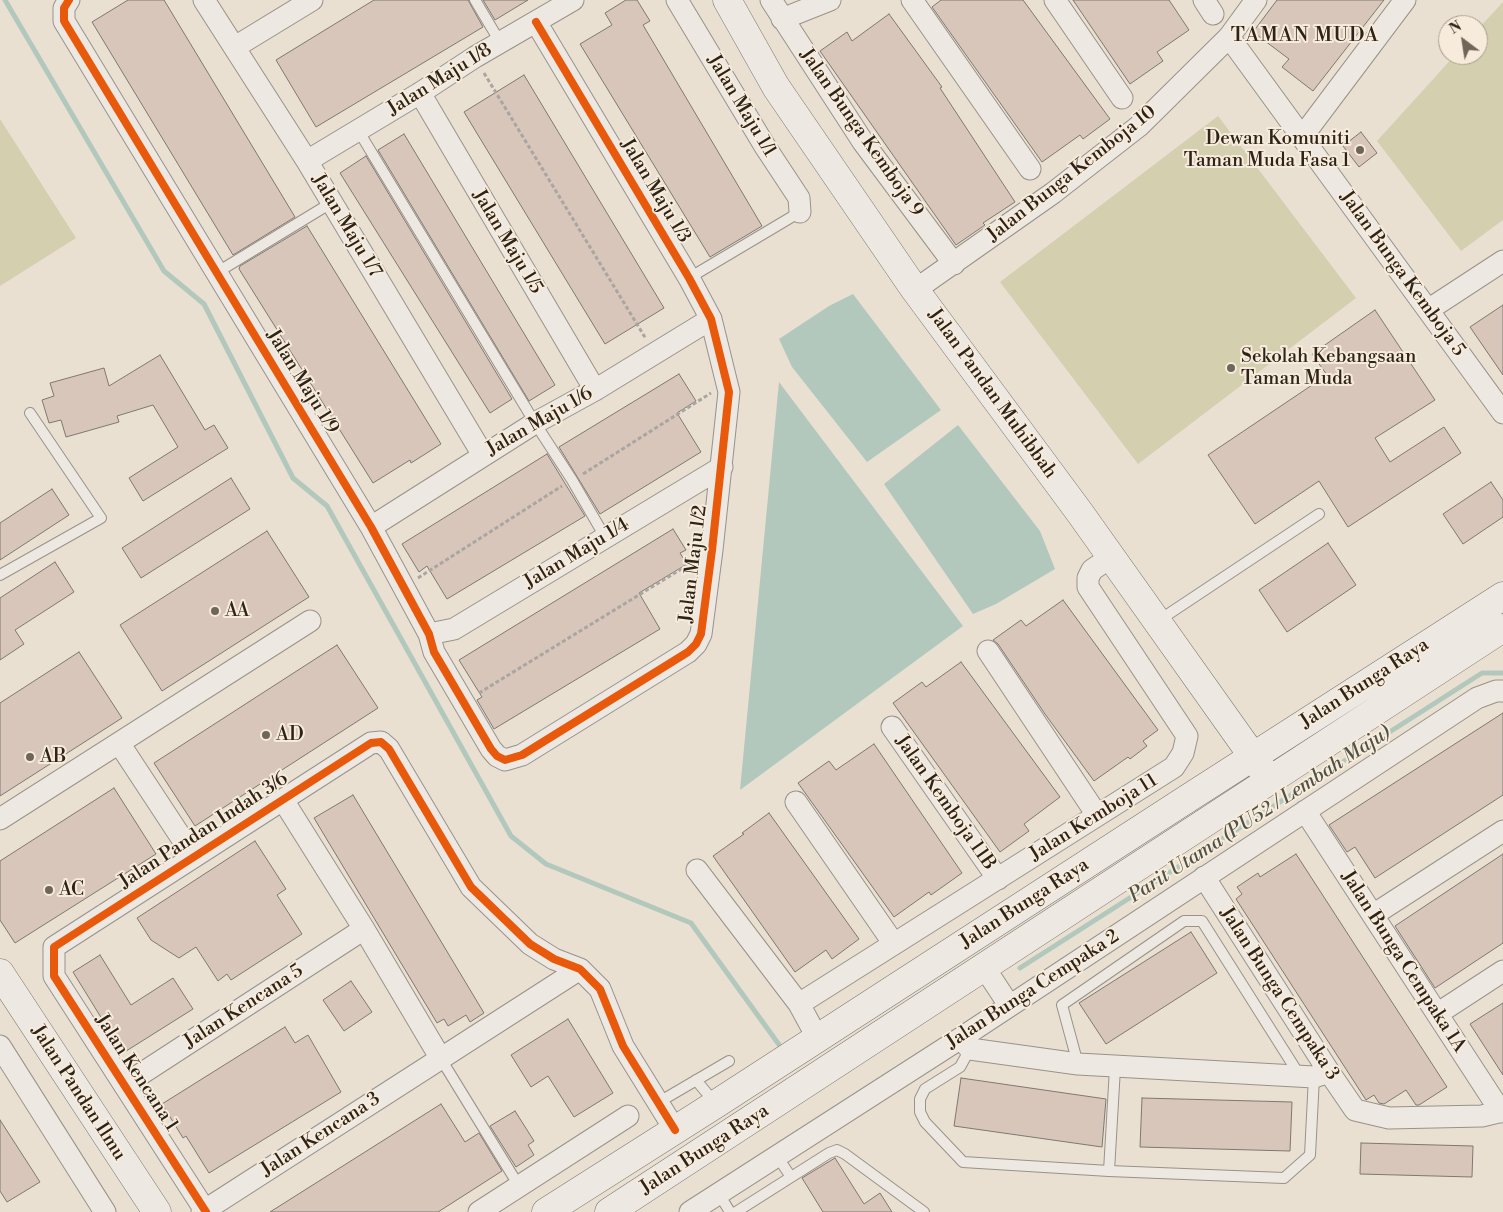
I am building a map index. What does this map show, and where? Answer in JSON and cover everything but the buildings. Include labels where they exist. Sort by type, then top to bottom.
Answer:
[{"type":"street","name":"Jalan Maju 1/9","points":[[69,0],[64,8],[64,21],[371,526],[429,634],[434,652],[491,749],[497,756],[505,760]]},
{"type":"street","name":"Jalan Maju 1/7","points":[[204,0],[307,161],[483,455]]},
{"type":"street","points":[[235,47],[312,0]]},
{"type":"street","name":"Jalan Maju 1/8","points":[[307,161],[500,42],[573,0]]},
{"type":"street","name":"Jalan Maju 1/1","points":[[677,0],[766,148],[799,198],[800,212]]},
{"type":"street","name":"Jalan Pandan Muhibbah","points":[[727,0],[776,87],[915,290],[1111,557],[1270,780]]},
{"type":"street","name":"Jalan Bunga Kemboja 9","points":[[771,0],[863,142],[954,264]]},
{"type":"street","points":[[782,19],[830,0]]},
{"type":"street","points":[[912,0],[1030,169]]},
{"type":"street","points":[[1055,0],[1122,98]]},
{"type":"street","name":"Jalan Bunga Kemboja 10","points":[[915,290],[1053,192],[1139,126],[1229,37],[1256,0]]},
{"type":"street","points":[[1302,137],[1405,0]]},
{"type":"street","name":"Jalan Maju 1/3","points":[[536,22],[689,278],[711,319],[727,384]]},
{"type":"street","name":"Jalan Bunga Kemboja 5","points":[[1229,37],[1502,410]]},
{"type":"street","name":"Jalan Maju 1/5","points":[[420,93],[595,390]]},
{"type":"street","points":[[1428,310],[1503,261]]},
{"type":"street","name":"Jalan Maju 1/6","points":[[371,526],[535,423],[595,390],[711,319]]},
{"type":"street","name":"Jalan Maju 1/2","points":[[505,760],[522,755],[688,652],[701,634],[722,467],[729,392],[727,384]]},
{"type":"street","name":"Jalan Maju 1/4","points":[[429,634],[454,629],[722,467]]},
{"type":"street","name":"Jalan Kemboja 11","points":[[801,1008],[894,944],[1174,767],[1183,753],[1188,736],[1088,587],[1088,578],[1092,570],[1111,557]]},
{"type":"street","name":"Jalan Bunga Raya","points":[[546,1212],[716,1104],[816,1035],[1503,596]]},
{"type":"street","points":[[0,819],[310,621]]},
{"type":"street","name":"Jalan Bunga Raya","points":[[609,1212],[1503,628]]},
{"type":"street","points":[[988,651],[1097,816]]},
{"type":"street","name":"Jalan Bunga Cempaka 2","points":[[690,1212],[777,1156],[966,1043],[1009,1005],[1477,698],[1496,691],[1503,691]]},
{"type":"street","name":"Jalan Kemboja 11B","points":[[892,727],[998,879]]},
{"type":"street","points":[[119,743],[194,857]]},
{"type":"street","name":"Jalan Pandan Indah 3/6","points":[[54,947],[283,800],[380,746],[470,887],[530,944],[554,959],[580,969]]},
{"type":"street","points":[[283,800],[364,929],[441,1059]]},
{"type":"street","points":[[796,802],[894,944]]},
{"type":"street","name":"Jalan Bunga Cempaka 1A","points":[[1305,811],[1502,1112]]},
{"type":"street","points":[[1373,915],[1503,831]]},
{"type":"street","points":[[697,870],[801,1008],[816,1035]]},
{"type":"street","name":"Jalan Bunga Cempaka 3","points":[[1204,877],[1314,1075],[1355,1110],[1389,1118],[1482,1116],[1502,1112]]},
{"type":"street","name":"Jalan Kencana 5","points":[[124,1084],[364,929]]},
{"type":"street","name":"Jalan Kencana 1","points":[[54,947],[54,976],[204,1211]]},
{"type":"street","points":[[984,967],[1009,1005]]},
{"type":"street","points":[[580,969],[600,989],[623,1046],[675,1130]]},
{"type":"street","name":"Jalan Kencana 3","points":[[204,1211],[580,969]]},
{"type":"street","points":[[1437,1014],[1503,971]]},
{"type":"street","name":"Jalan Pandan Ilmu","points":[[0,973],[157,1212]]},
{"type":"street","points":[[966,1043],[1078,1064],[1115,1068],[1314,1075]]},
{"type":"street","points":[[0,1046],[98,1210]]},
{"type":"street","points":[[479,1212],[628,1116]]},
{"type":"lane","points":[[475,0],[500,42]]},
{"type":"lane","points":[[358,130],[605,537]]},
{"type":"lane","points":[[216,273],[331,203]]},
{"type":"lane","points":[[689,278],[800,212]]},
{"type":"lane","points":[[0,575],[101,518],[30,413]]},
{"type":"lane","points":[[1157,621],[1319,514]]},
{"type":"lane","points":[[966,1043],[960,1067],[925,1089],[920,1100],[920,1112],[925,1122],[963,1162],[1109,1171],[1284,1178],[1310,1156],[1314,1075],[1202,921],[1184,921],[1062,1005],[1078,1064]]},
{"type":"lane","points":[[441,1059],[519,1186]]},
{"type":"lane","points":[[659,1102],[729,1061]]},
{"type":"lane","points":[[1109,1171],[1115,1068]]},
{"type":"lane","points":[[696,1080],[716,1104]]},
{"type":"lane","points":[[736,1212],[829,1153],[837,1150],[924,1212]]},
{"type":"lane","points":[[777,1156],[790,1177]]},
{"type":"lane","points":[[718,1194],[730,1212]]},
{"type":"path","points":[[476,57],[654,353]]},
{"type":"path","points":[[464,703],[712,550]]},
{"type":"shaded area","points":[[1503,2],[1503,220],[1461,251],[1377,141],[1446,65],[1488,65],[1488,18]]},
{"type":"shaded area","points":[[1218,116],[1356,298],[1138,464],[1000,282]]},
{"type":"shaded area","points":[[0,119],[76,238],[0,286]]},
{"type":"shaded area","points":[[853,294],[941,410],[867,462],[792,367],[779,339],[829,306]]},
{"type":"shaded area","points":[[779,382],[963,626],[740,790]]},
{"type":"shaded area","points":[[958,425],[1040,531],[1055,569],[996,604],[973,614],[884,484]]},
{"type":"waterway","points":[[5,0],[164,271],[204,304],[293,478],[327,506],[511,836],[546,864],[691,923],[780,1046]]},
{"type":"waterway","name":"Parit Utama (PU52 / Lembah Maju)","points":[[1020,968],[1482,673],[1503,673]]},
{"type":"cycle path","points":[[69,0],[64,8],[64,21],[371,527],[429,634],[434,652],[491,749],[497,756],[505,760],[522,755],[688,652],[696,644],[701,634],[729,392],[711,319],[689,278],[536,22]]},
{"type":"cycle path","points":[[206,1212],[54,976],[54,947],[371,743],[381,742],[389,749],[471,887],[530,944],[554,959],[580,969],[600,989],[623,1046],[675,1130]]},
{"type":"place","name":"Dewan Komuniti Taman Muda Fasa 1","points":[[1360,150]]},
{"type":"place","name":"Sekolah Kebangsaan Taman Muda","points":[[1231,368]]},
{"type":"place","name":"AA","points":[[215,611]]},
{"type":"place","name":"AD","points":[[266,735]]},
{"type":"place","name":"AB","points":[[30,757]]},
{"type":"place","name":"AC","points":[[49,890]]},
{"type":"district","name":"TAMAN MUDA","points":[[1305,36]]}]
